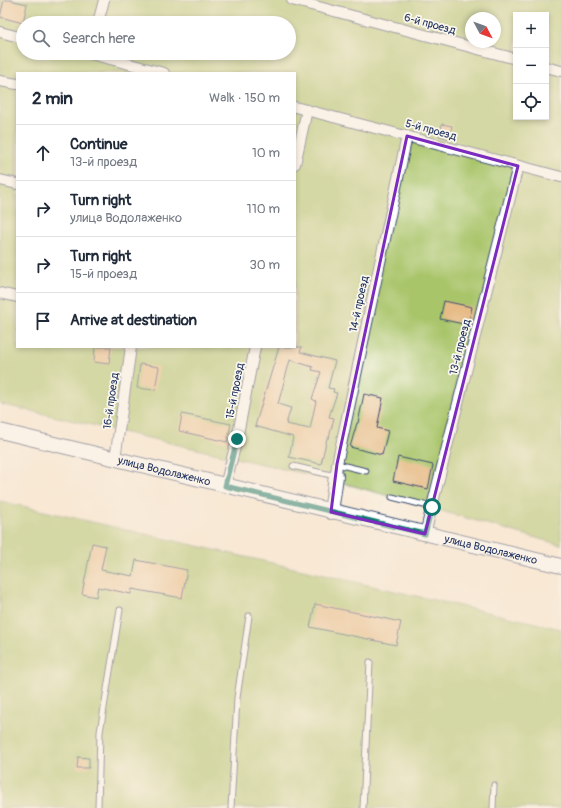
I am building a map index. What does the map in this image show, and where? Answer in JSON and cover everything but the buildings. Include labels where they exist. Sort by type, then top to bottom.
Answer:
[{"type":"main road","name":"улица Водолаженко","points":[[0,431],[331,512],[561,566]]},
{"type":"main road","points":[[331,512],[337,470]]},
{"type":"street","points":[[100,16],[104,0]]},
{"type":"street","name":"6-й проезд","points":[[292,0],[513,58]]},
{"type":"street","points":[[0,32],[16,36]]},
{"type":"street","points":[[115,60],[160,72]]},
{"type":"street","points":[[549,68],[561,71]]},
{"type":"street","points":[[0,81],[16,84]]},
{"type":"street","name":"5-й проезд","points":[[296,107],[561,177]]},
{"type":"street","points":[[296,160],[307,110]]},
{"type":"street","name":"14-й проезд","points":[[337,470],[406,136]]},
{"type":"street","name":"13-й проезд","points":[[425,534],[518,166]]},
{"type":"street","points":[[0,180],[16,184]]},
{"type":"street","points":[[0,293],[16,297]]},
{"type":"street","name":"16-й проезд","points":[[115,459],[131,348]]},
{"type":"street","name":"15-й проезд","points":[[225,486],[237,439],[255,348]]},
{"type":"lane","points":[[293,466],[366,471]]},
{"type":"lane","points":[[392,497],[432,507]]},
{"type":"lane","points":[[98,808],[100,732],[120,610]]},
{"type":"lane","points":[[231,808],[237,698],[249,616]]},
{"type":"lane","points":[[363,808],[370,662]]},
{"type":"lane","points":[[493,808],[494,785]]},
{"type":"highlighted area","points":[[407,136],[518,166],[425,534],[331,512],[337,464]]},
{"type":"green space","points":[[0,0],[561,0],[561,545],[336,481],[0,404]]},
{"type":"green space","points":[[0,501],[561,629],[561,808],[0,808]]},
{"type":"route","points":[[237,439],[225,486],[425,534],[432,507]]}]
